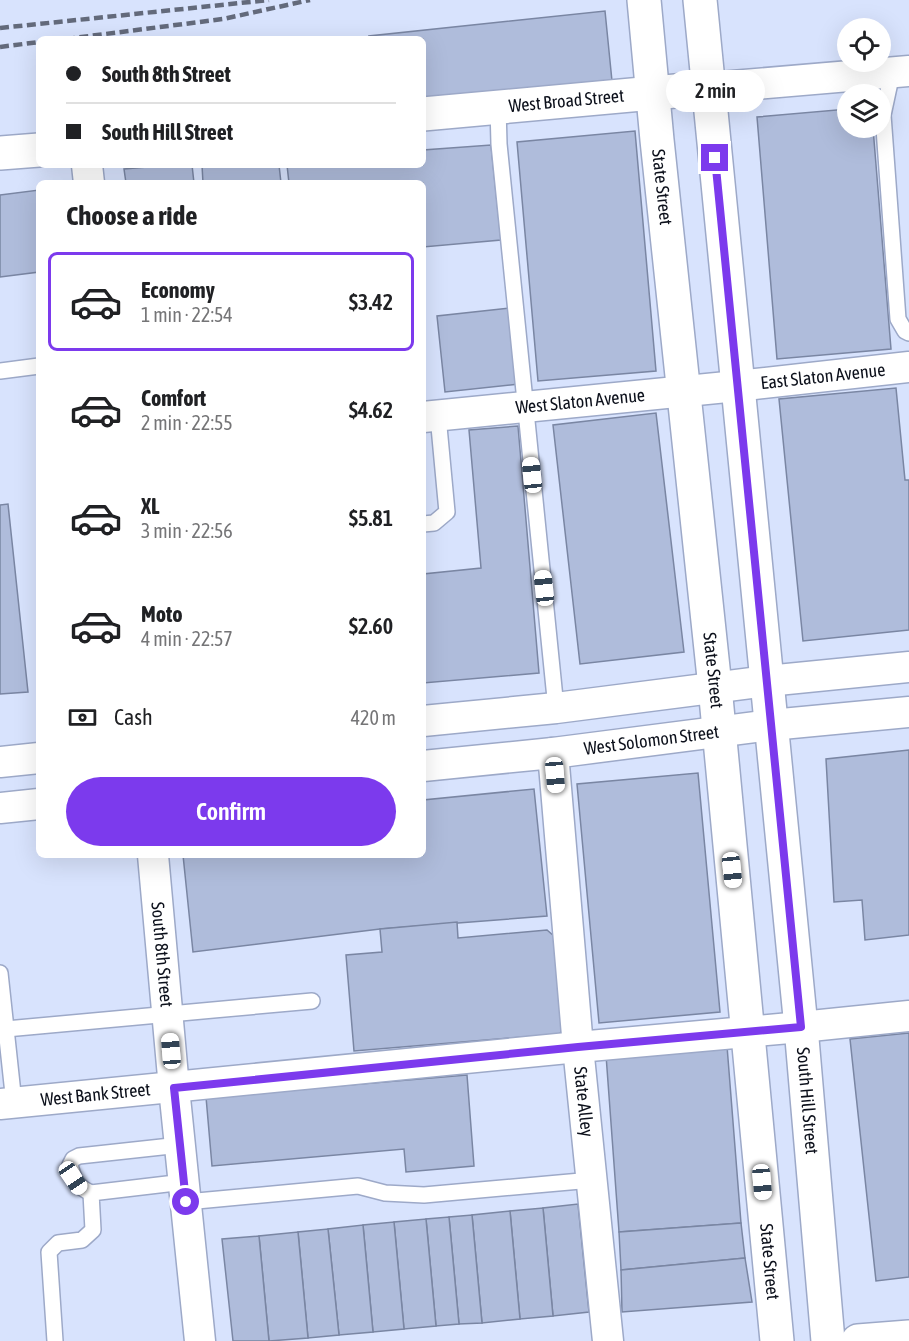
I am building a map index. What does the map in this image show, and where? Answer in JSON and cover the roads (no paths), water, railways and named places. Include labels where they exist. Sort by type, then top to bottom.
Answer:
[{"type":"main road","name":"State Street","points":[[645,0],[715,687],[777,1341]]},
{"type":"main road","name":"South Hill Street","points":[[700,0],[801,1027],[828,1341]]},
{"type":"main road","name":"West Broad Street","points":[[426,114],[708,88]]},
{"type":"main road","points":[[0,153],[36,150]]},
{"type":"main road","points":[[858,1341],[909,1337]]},
{"type":"street","points":[[708,88],[900,72]]},
{"type":"street","name":"East Slaton Avenue","points":[[737,386],[909,367]]},
{"type":"street","name":"West Slaton Avenue","points":[[430,416],[737,386]]},
{"type":"street","points":[[426,721],[556,708],[767,681],[909,668]]},
{"type":"street","name":"West Solomon Street","points":[[426,766],[553,753],[771,725],[909,712]]},
{"type":"street","name":"State Alley","points":[[553,753],[578,1047],[608,1341]]},
{"type":"street","points":[[0,762],[36,758]]},
{"type":"street","points":[[0,808],[36,804]]},
{"type":"street","name":"South 8th Street","points":[[153,858],[200,1341]]},
{"type":"street","name":"West Bank Street","points":[[7,1104],[909,1016]]},
{"type":"lane","points":[[900,72],[883,115],[898,318],[905,331],[909,333]]},
{"type":"lane","points":[[498,107],[498,144],[556,708]]},
{"type":"lane","points":[[0,370],[36,366]]},
{"type":"lane","points":[[426,524],[435,523],[447,512],[430,416]]},
{"type":"lane","points":[[0,973],[6,1029],[7,1104]]},
{"type":"lane","points":[[6,1029],[312,1001]]},
{"type":"lane","points":[[180,1145],[79,1156],[73,1159],[70,1165],[73,1178],[80,1188],[91,1192],[185,1192],[358,1186],[385,1193],[424,1196],[592,1180]]},
{"type":"lane","points":[[55,1341],[49,1252],[58,1243],[82,1240],[93,1230],[91,1192]]},
{"type":"railway","points":[[0,28],[269,0]]},
{"type":"railway","points":[[90,36],[223,19],[310,0]]},
{"type":"railway","points":[[0,47],[36,42]]}]
